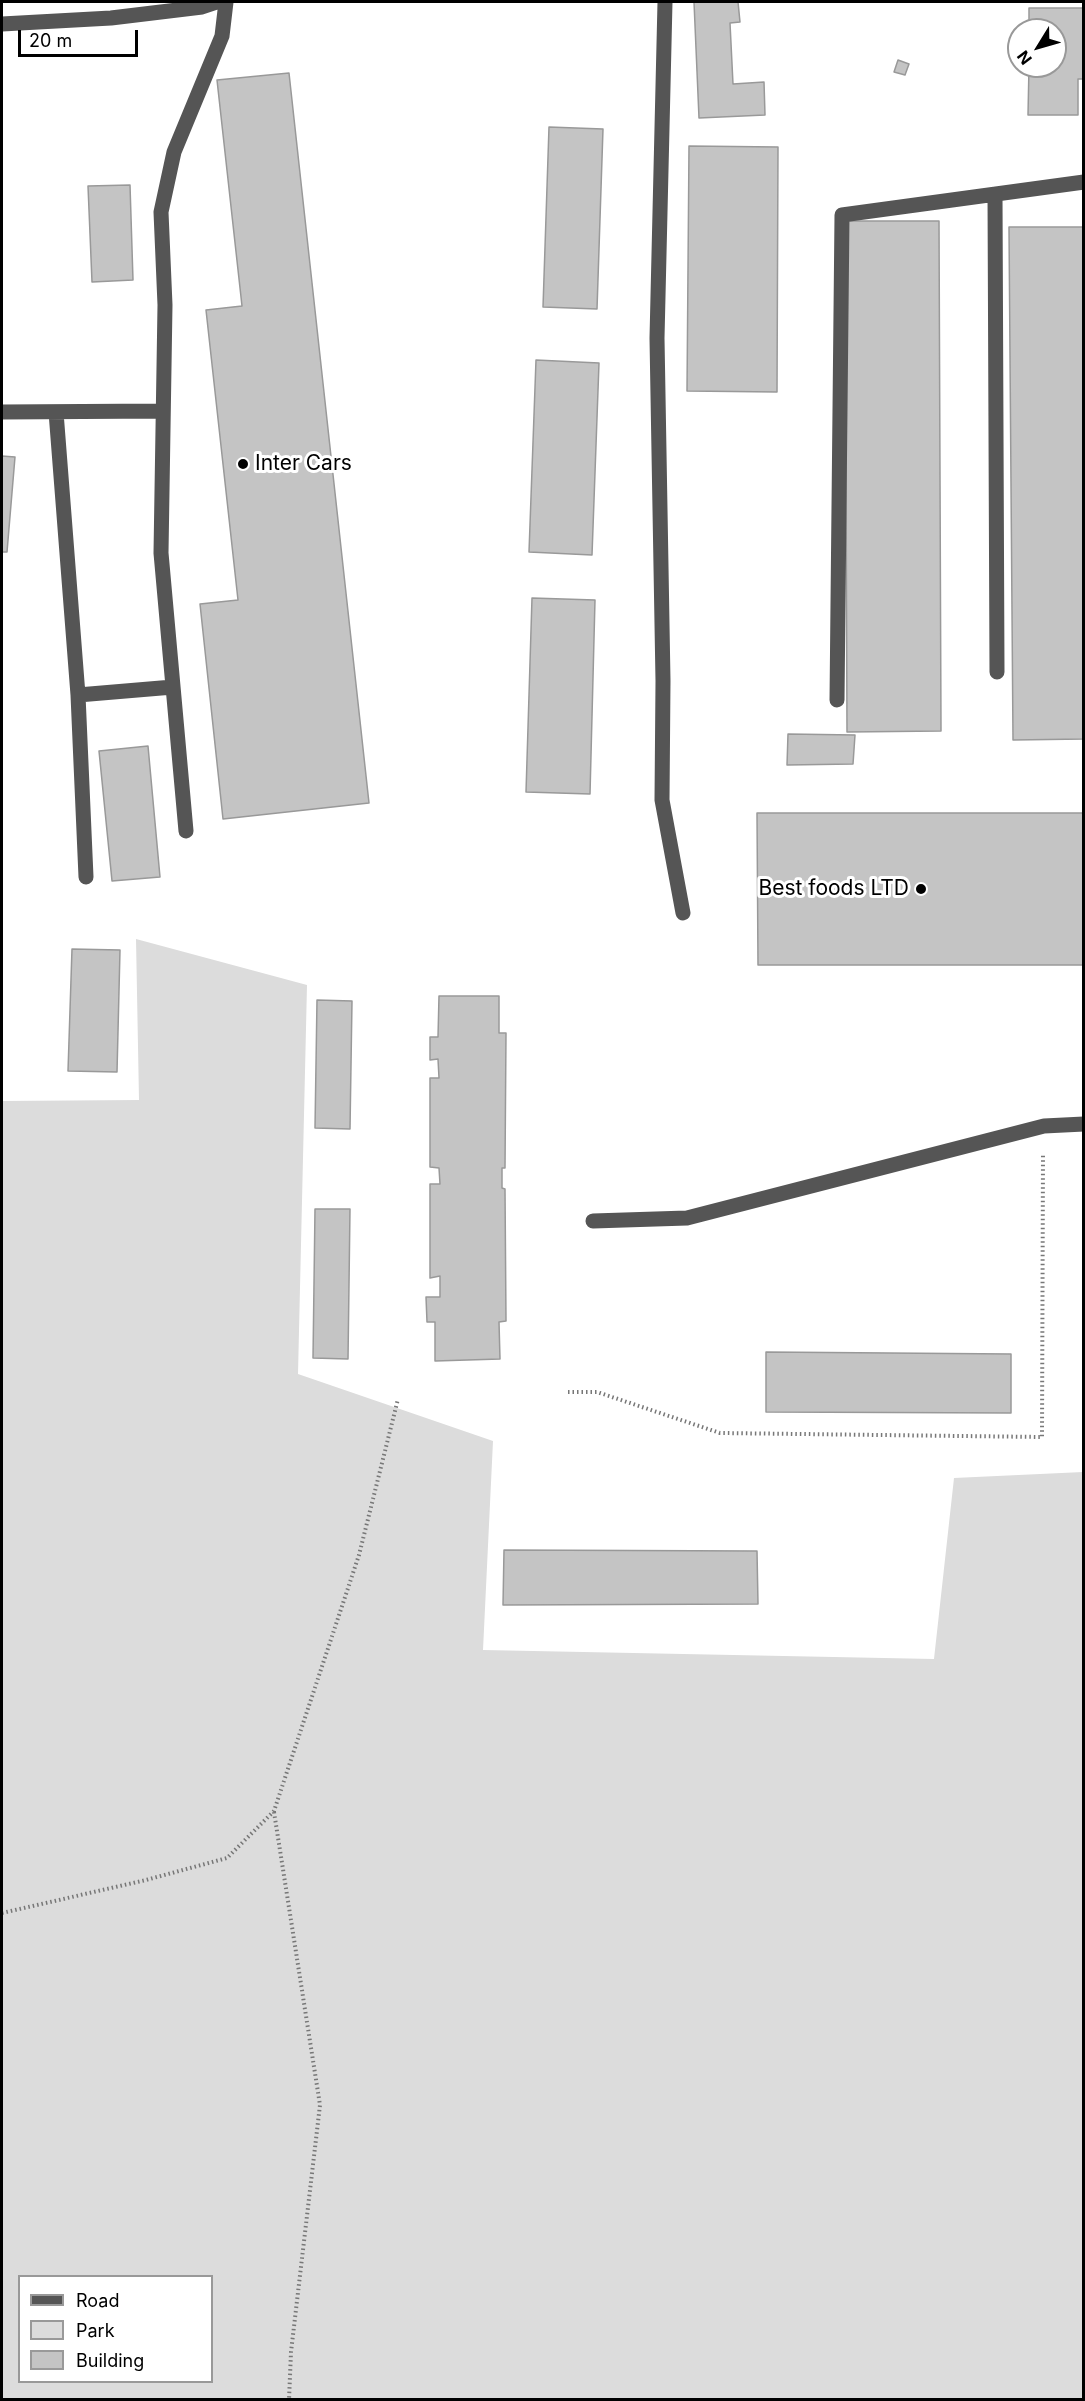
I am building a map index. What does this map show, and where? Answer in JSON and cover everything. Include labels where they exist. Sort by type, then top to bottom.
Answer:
[{"type":"street","points":[[2,24],[111,18],[202,7],[218,2]]},
{"type":"street","points":[[186,831],[161,553],[165,305],[162,213],[174,152],[222,36],[226,2]]},
{"type":"street","points":[[665,2],[657,338],[663,681],[662,800],[683,914]]},
{"type":"street","points":[[837,700],[842,215],[1083,182]]},
{"type":"street","points":[[996,194],[997,672]]},
{"type":"street","points":[[2,412],[163,411]]},
{"type":"street","points":[[57,412],[78,695],[86,877]]},
{"type":"street","points":[[78,695],[173,687]]},
{"type":"street","points":[[592,1221],[687,1218],[1044,1126],[1083,1124]]},
{"type":"path","points":[[568,1392],[597,1392],[720,1433],[1042,1437],[1044,1126]]},
{"type":"path","points":[[2,1913],[146,1880],[227,1858],[274,1811],[358,1555],[398,1399]]},
{"type":"path","points":[[274,1811],[320,2105],[291,2352],[289,2400]]},
{"type":"green space","points":[[136,939],[307,985],[298,1374],[493,1441],[483,1650],[934,1659],[954,1478],[1083,1472],[1083,2399],[2,2399],[2,1101],[139,1100]]},
{"type":"building","points":[[694,2],[738,2],[740,22],[730,23],[733,84],[764,82],[765,115],[699,118]]},
{"type":"building","points":[[1029,8],[1084,8],[1084,79],[1078,79],[1078,115],[1028,115],[1029,78],[1067,78],[1067,18],[1029,18]]},
{"type":"building","points":[[898,60],[909,64],[905,75],[894,72]]},
{"type":"building","points":[[289,73],[369,803],[223,819],[200,604],[238,600],[206,310],[242,306],[217,80]]},
{"type":"building","points":[[549,127],[603,129],[597,309],[543,307]]},
{"type":"building","points":[[689,146],[778,147],[777,392],[687,391]]},
{"type":"building","points":[[130,185],[133,280],[92,282],[88,186]]},
{"type":"building","points":[[845,221],[939,221],[941,731],[847,732]]},
{"type":"building","points":[[1009,227],[1084,227],[1084,739],[1013,740]]},
{"type":"building","points":[[536,360],[599,363],[592,555],[529,552]]},
{"type":"building","points":[[2,456],[15,457],[7,552],[2,552]]},
{"type":"building","points":[[532,598],[595,600],[590,794],[526,792]]},
{"type":"building","points":[[788,734],[855,735],[853,764],[787,765]]},
{"type":"building","points":[[148,746],[160,877],[112,881],[99,751]]},
{"type":"building","name":"Best foods LTD","points":[[757,813],[1084,813],[1084,965],[758,965]]},
{"type":"building","points":[[72,949],[120,950],[117,1072],[68,1071]]},
{"type":"building","points":[[439,996],[499,996],[499,1033],[506,1033],[505,1168],[502,1168],[502,1188],[505,1189],[506,1321],[499,1322],[500,1359],[435,1361],[435,1322],[427,1322],[426,1297],[440,1297],[440,1276],[430,1278],[430,1184],[440,1184],[439,1168],[430,1167],[430,1078],[439,1078],[438,1059],[430,1060],[430,1037],[438,1037]]},
{"type":"building","points":[[317,1000],[352,1001],[350,1129],[315,1128]]},
{"type":"building","points":[[315,1209],[350,1209],[348,1359],[313,1358]]},
{"type":"building","points":[[766,1352],[1011,1354],[1011,1413],[766,1412]]},
{"type":"building","points":[[504,1550],[757,1551],[758,1604],[503,1605]]},
{"type":"place","name":"Inter Cars","points":[[243,464]]},
{"type":"place","name":"Best foods LTD","points":[[921,889]]}]
